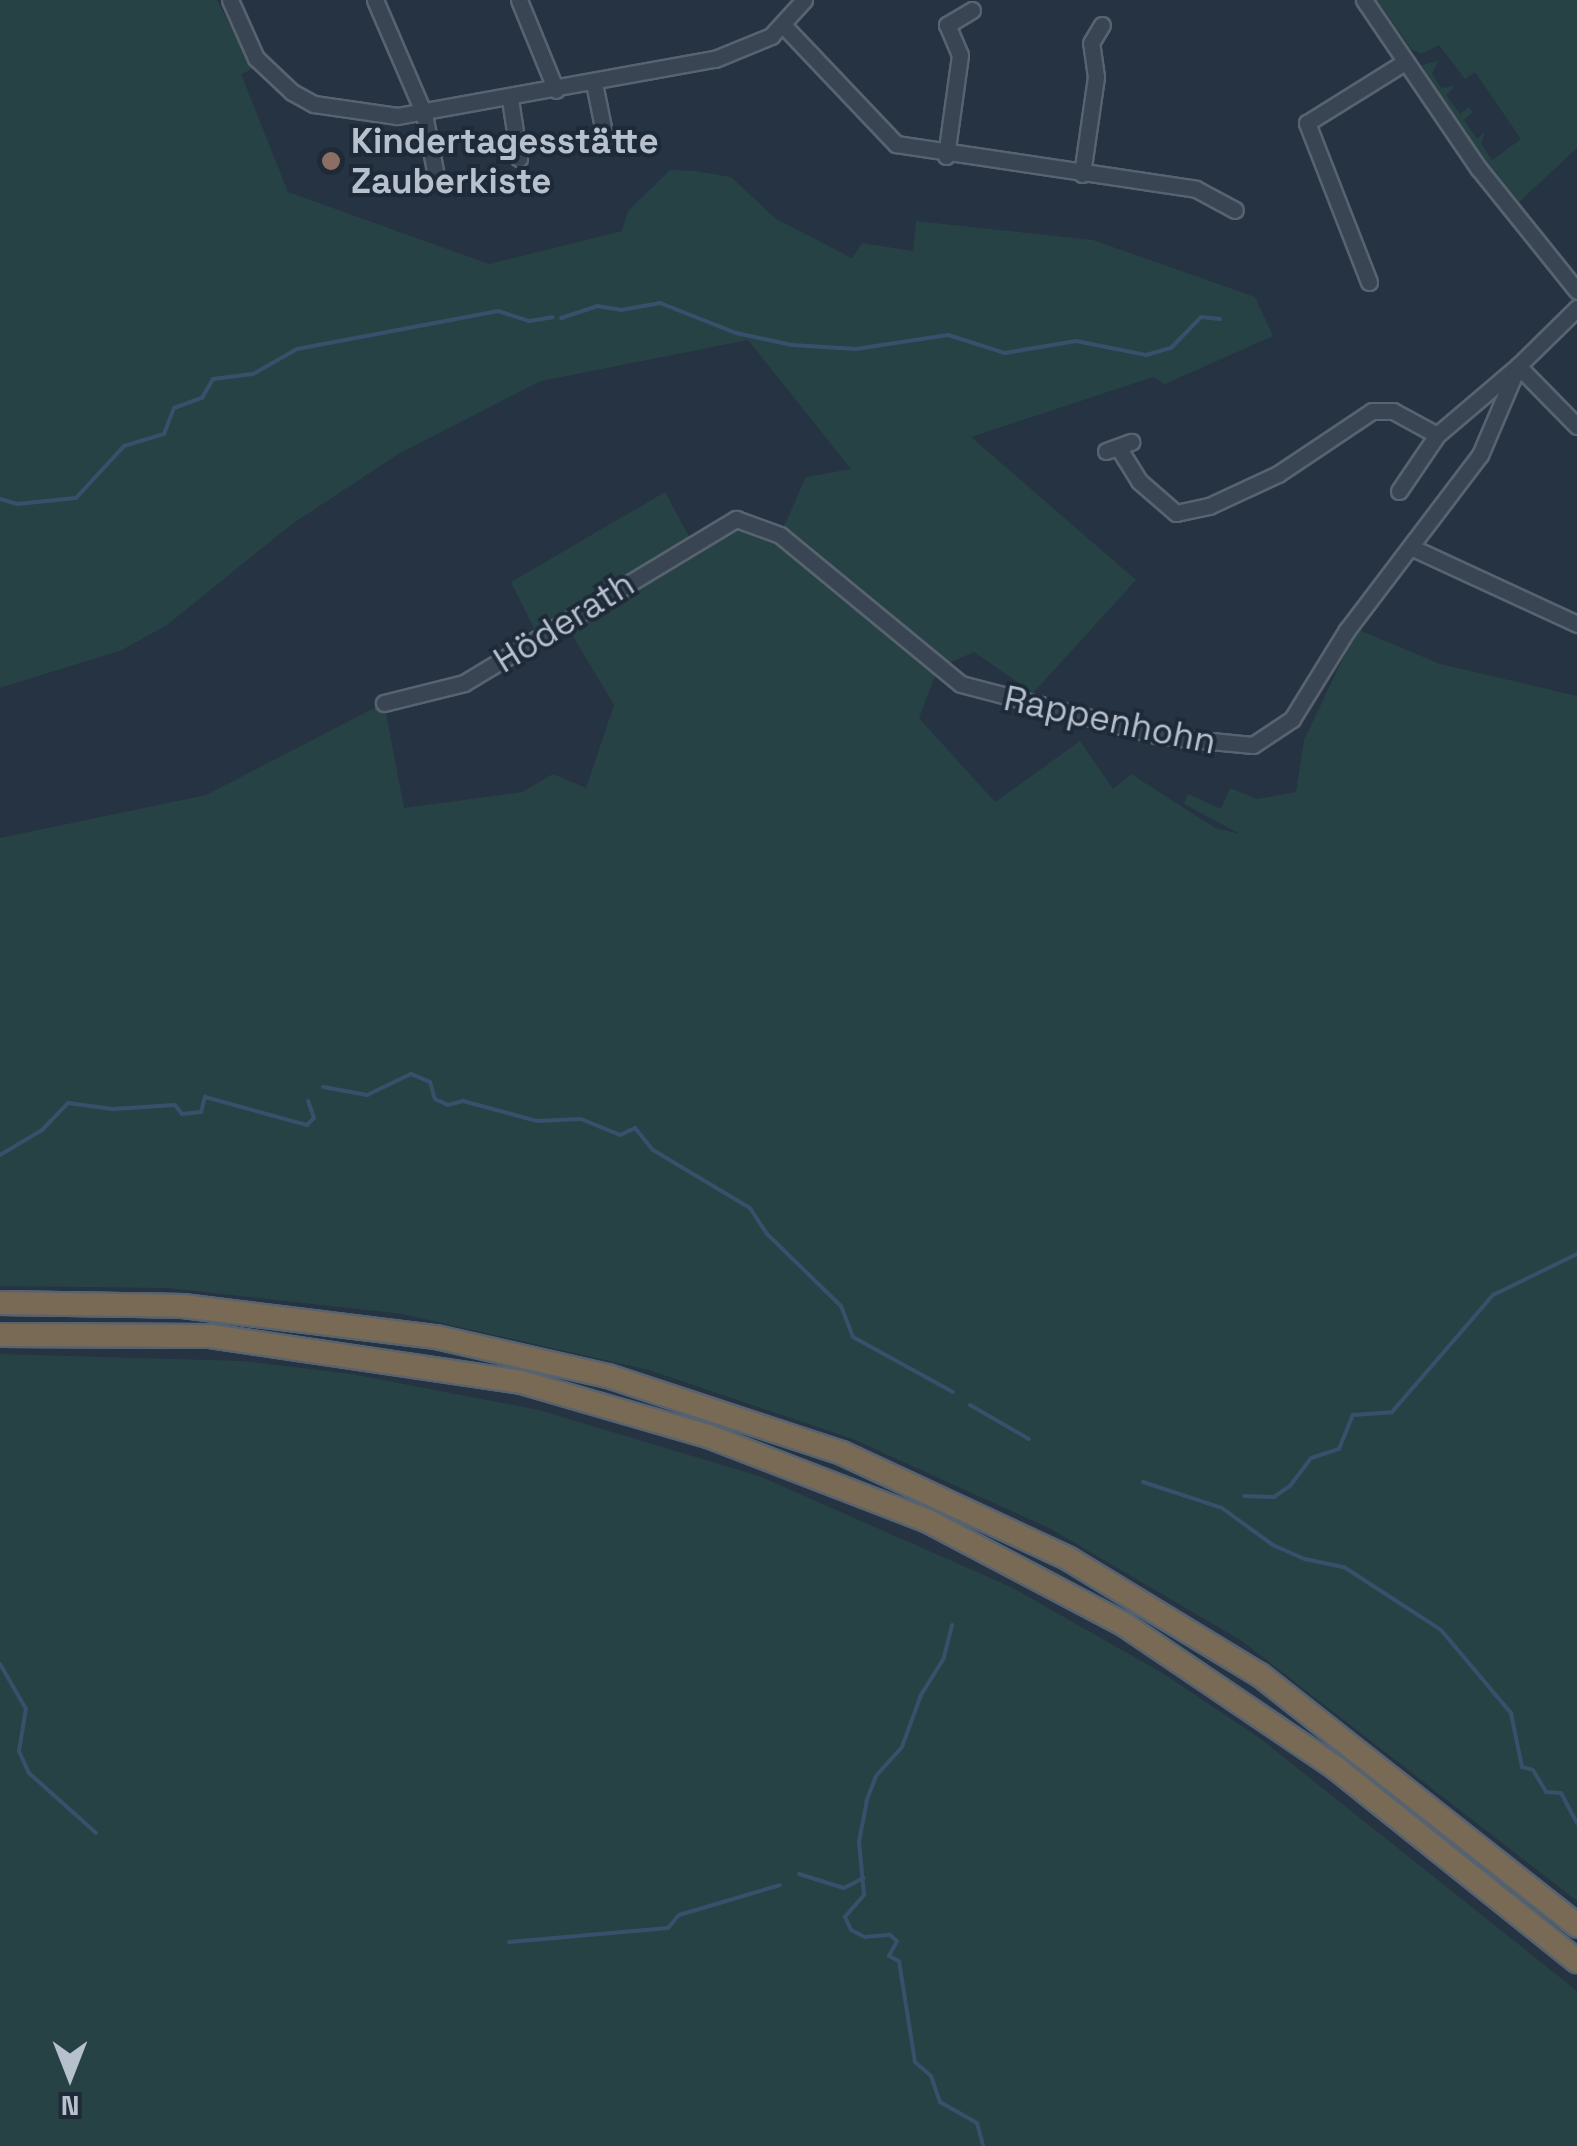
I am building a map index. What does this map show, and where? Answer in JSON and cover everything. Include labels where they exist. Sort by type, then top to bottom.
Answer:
[{"type":"highway","points":[[0,1303],[183,1306],[436,1337],[625,1380],[842,1453],[1069,1559],[1229,1655],[1350,1742],[1577,1924]]},
{"type":"highway","points":[[0,1335],[210,1336],[521,1382],[708,1436],[928,1521],[1124,1624],[1336,1768],[1577,1961]]},
{"type":"street","points":[[230,0],[256,58],[292,92],[314,104],[371,116],[424,114],[715,60],[784,26],[804,0]]},
{"type":"street","points":[[375,0],[424,114],[436,176]]},
{"type":"street","points":[[519,0],[556,90]]},
{"type":"street","points":[[1364,0],[1479,169],[1576,288]]},
{"type":"street","points":[[946,156],[960,54],[948,25],[972,10]]},
{"type":"street","points":[[1082,174],[1096,77],[1091,43],[1102,24]]},
{"type":"street","points":[[784,26],[885,138],[946,156],[1196,189],[1235,210]]},
{"type":"street","points":[[1369,282],[1307,122],[1405,62]]},
{"type":"street","points":[[594,83],[605,137]]},
{"type":"street","points":[[510,99],[518,158]]},
{"type":"street","name":"Rappenhohn","points":[[1400,491],[1437,435],[1518,366],[1577,308]]},
{"type":"street","points":[[1518,366],[1577,426]]},
{"type":"street","name":"Rappenhohn","points":[[736,519],[780,535],[961,684],[1036,708],[1236,747],[1264,741],[1292,719],[1347,630],[1415,548],[1480,455],[1518,366]]},
{"type":"street","points":[[1118,447],[1139,482],[1176,513],[1249,482],[1372,412],[1393,411],[1437,435]]},
{"type":"street","name":"Höderath","points":[[384,703],[464,683],[736,519]]},
{"type":"street","points":[[1415,548],[1577,624]]},
{"type":"green space","points":[[0,0],[217,0],[253,69],[241,74],[288,192],[489,264],[622,231],[628,211],[670,170],[694,171],[731,177],[776,219],[852,258],[862,243],[913,251],[916,221],[1093,240],[1255,297],[1273,336],[1165,384],[1153,377],[971,437],[1136,580],[1033,693],[974,652],[942,666],[871,618],[935,676],[919,718],[995,802],[1080,741],[1113,789],[1131,774],[1215,828],[1240,834],[1184,804],[1188,794],[1221,809],[1230,788],[1257,799],[1296,792],[1304,740],[1357,629],[1440,664],[1577,696],[1577,1901],[1242,1641],[1051,1529],[853,1439],[649,1370],[402,1314],[168,1288],[0,1286],[0,838],[206,795],[384,703],[404,808],[522,792],[553,774],[586,788],[614,705],[565,623],[539,639],[511,582],[665,492],[692,542],[736,519],[780,535],[806,477],[851,469],[748,340],[541,381],[400,453],[292,524],[167,625],[122,650],[0,688]]},
{"type":"green space","points":[[1377,0],[1577,0],[1577,148],[1516,205],[1449,117],[1422,65],[1438,61],[1432,74],[1441,88],[1455,86],[1446,95],[1460,114],[1469,107],[1473,112],[1464,120],[1477,139],[1485,132],[1481,144],[1492,160],[1521,139],[1475,72],[1465,79],[1439,45],[1421,54],[1411,49]]},
{"type":"green space","points":[[0,1354],[243,1361],[352,1374],[539,1410],[759,1476],[1011,1587],[1164,1674],[1261,1739],[1577,1991],[1577,2146],[0,2146]]},
{"type":"waterway","points":[[561,318],[597,306],[621,310],[660,303],[736,333],[792,345],[856,349],[948,335],[1005,353],[1076,341],[1146,355],[1171,348],[1201,317],[1220,319]]},
{"type":"waterway","points":[[0,499],[17,504],[76,498],[124,446],[164,434],[174,408],[202,398],[213,379],[253,374],[297,349],[498,311],[529,321],[553,317]]},
{"type":"waterway","points":[[323,1087],[367,1095],[411,1074],[430,1082],[435,1099],[448,1105],[463,1101],[537,1121],[581,1119],[620,1135],[635,1128],[653,1150],[750,1208],[766,1233],[841,1306],[853,1337],[953,1392]]},
{"type":"waterway","points":[[0,1155],[42,1130],[68,1103],[113,1109],[175,1105],[182,1114],[201,1112],[205,1097],[307,1125],[314,1118],[308,1101]]},
{"type":"waterway","points":[[1244,1496],[1274,1497],[1290,1486],[1311,1458],[1339,1449],[1353,1415],[1392,1412],[1493,1295],[1577,1254]]},
{"type":"waterway","points":[[970,1405],[1029,1439]]},
{"type":"waterway","points":[[1143,1482],[1222,1508],[1273,1545],[1305,1559],[1344,1567],[1441,1630],[1511,1713],[1522,1767],[1533,1770],[1546,1792],[1561,1793],[1577,1823]]},
{"type":"waterway","points":[[952,1625],[944,1658],[921,1695],[902,1747],[876,1776],[867,1800],[859,1842],[864,1895],[845,1917],[851,1930],[865,1937],[890,1935],[897,1941],[889,1956],[899,1961],[915,2062],[931,2076],[940,2102],[977,2123],[983,2146]]},
{"type":"waterway","points":[[0,1664],[26,1709],[19,1751],[29,1773],[96,1833]]},
{"type":"waterway","points":[[799,1874],[844,1888],[864,1878]]},
{"type":"waterway","points":[[509,1942],[668,1928],[679,1915],[780,1885]]},
{"type":"place","name":"Kindertagesstätte Zauberkiste","points":[[331,161]]}]
